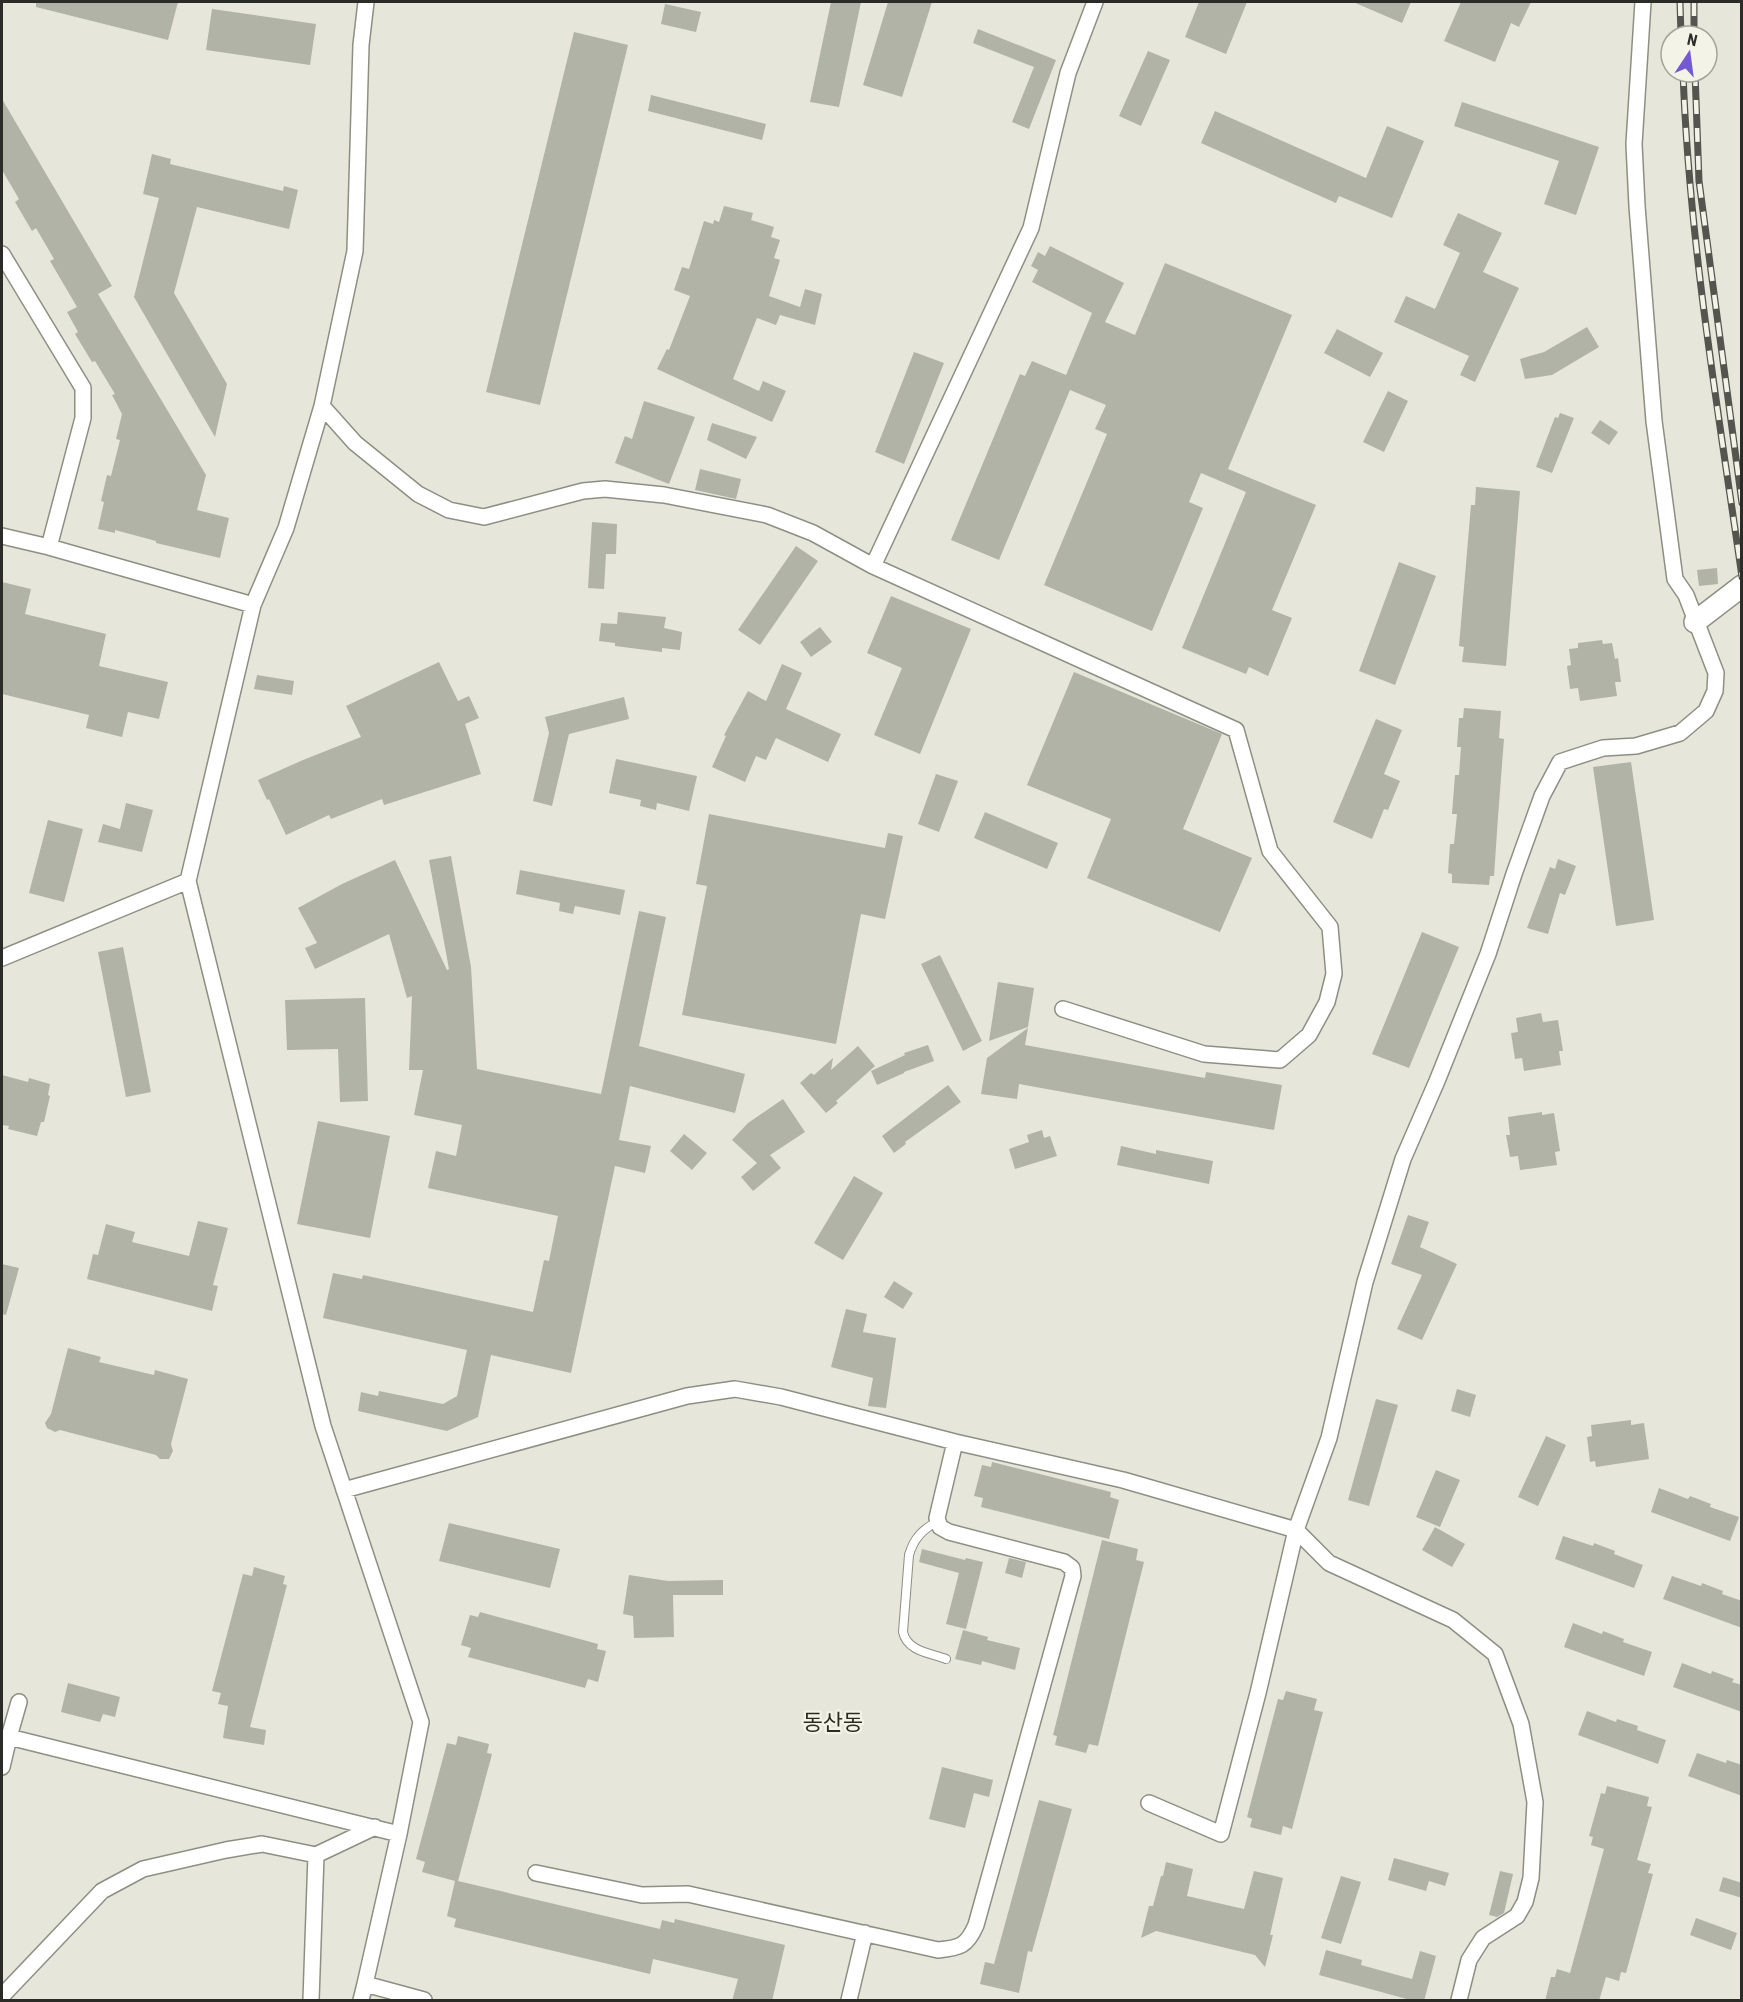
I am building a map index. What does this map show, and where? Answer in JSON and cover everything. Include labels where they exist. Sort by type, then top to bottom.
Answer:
[{"type":"street","points":[[361,2001],[399,1834],[420,1722],[323,1426],[188,880],[253,605],[286,528],[322,405],[356,251],[361,45],[366,2]]},
{"type":"street","points":[[873,566],[1031,228],[1068,73],[1095,2]]},
{"type":"street","points":[[1149,1803],[1221,1834],[1296,1530],[1329,1438],[1365,1282],[1403,1159],[1488,954],[1542,796],[1560,762],[1603,748],[1636,746],[1680,733],[1706,711],[1715,691],[1716,673],[1686,595],[1675,579],[1654,421],[1634,144],[1643,2]]},
{"type":"street","points":[[2,254],[83,388],[83,417],[49,547]]},
{"type":"street","points":[[322,405],[355,443],[418,494],[450,510],[484,517],[583,491],[605,489],[664,495],[767,515],[813,533],[873,566],[1236,730],[1270,851],[1330,927],[1334,974],[1327,1002],[1309,1035],[1280,1060],[1204,1053],[1063,1009]]},
{"type":"street","points":[[2,536],[49,547],[253,605]]},
{"type":"street","points":[[1695,622],[1742,586]]},
{"type":"street","points":[[2,958],[188,880]]},
{"type":"street","points":[[345,1490],[687,1396],[735,1389],[781,1397],[955,1442],[1123,1480],[1296,1530],[1329,1563],[1453,1620],[1495,1654],[1521,1724],[1535,1802],[1531,1878],[1525,1902],[1517,1916],[1483,1938],[1469,1960],[1459,2001]]},
{"type":"street","points":[[536,1873],[642,1895],[688,1894],[938,1950],[957,1948],[970,1939],[976,1925],[1073,1576],[1072,1568],[1064,1562],[949,1532],[940,1527],[937,1518],[955,1442]]},
{"type":"street","points":[[2,1767],[19,1702]]},
{"type":"street","points":[[9,1737],[399,1834]]},
{"type":"street","points":[[2,1996],[102,1891],[143,1869],[262,1844],[316,1855],[375,1827]]},
{"type":"street","points":[[311,2001],[316,1855]]},
{"type":"street","points":[[849,2001],[865,1933]]},
{"type":"street","points":[[13,2001],[23,1974]]},
{"type":"street","points":[[365,1984],[424,2001]]},
{"type":"lane","points":[[938,1521],[922,1530],[912,1544],[903,1632],[904,1639],[911,1646],[946,1659]]},
{"type":"building","points":[[36,2],[178,2],[168,40],[36,7]]},
{"type":"building","points":[[831,2],[861,2],[839,107],[810,102]]},
{"type":"building","points":[[888,2],[932,2],[902,97],[863,85]]},
{"type":"building","points":[[1199,2],[1247,2],[1226,54],[1185,37]]},
{"type":"building","points":[[1353,2],[1411,2],[1402,23]]},
{"type":"building","points":[[1461,2],[1531,2],[1519,27],[1511,23],[1495,62],[1444,41]]},
{"type":"building","points":[[665,4],[701,12],[696,32],[661,24]]},
{"type":"building","points":[[212,9],[316,24],[310,65],[206,50]]},
{"type":"building","points":[[978,29],[1056,60],[1029,129],[1012,122],[1034,67],[973,43]]},
{"type":"building","points":[[574,32],[628,45],[540,405],[486,392]]},
{"type":"building","points":[[1148,51],[1170,60],[1141,126],[1119,116]]},
{"type":"building","points":[[651,95],[766,124],[762,140],[648,111]]},
{"type":"building","points":[[2,99],[112,286],[98,294],[206,475],[197,510],[229,518],[220,558],[156,543],[156,541],[115,530],[115,533],[98,529],[107,475],[111,476],[120,440],[116,439],[122,414],[112,395],[115,394],[75,334],[78,332],[67,312],[77,307],[50,261],[54,259],[36,228],[32,231],[15,202],[19,199],[2,170]]},
{"type":"building","points":[[1462,102],[1599,147],[1576,215],[1544,204],[1559,161],[1454,126]]},
{"type":"building","points":[[1215,111],[1366,178],[1387,126],[1424,141],[1392,218],[1339,196],[1336,203],[1201,143]]},
{"type":"building","points":[[152,154],[171,159],[170,164],[283,191],[284,186],[298,190],[289,229],[197,207],[174,293],[227,384],[215,437],[134,297],[159,198],[143,194]]},
{"type":"building","points":[[724,206],[753,213],[751,220],[774,227],[771,237],[780,240],[774,258],[780,260],[769,296],[800,307],[805,289],[822,294],[815,325],[780,315],[776,325],[757,318],[733,379],[759,391],[763,381],[786,391],[772,422],[657,369],[667,349],[669,350],[690,296],[674,290],[682,267],[689,269],[704,221],[713,224],[714,220],[719,222]]},
{"type":"building","points":[[1458,213],[1502,233],[1483,272],[1519,288],[1475,382],[1460,375],[1469,356],[1394,322],[1406,296],[1435,309],[1460,253],[1443,245]]},
{"type":"building","points":[[1050,246],[1124,283],[1105,322],[1135,335],[1165,263],[1292,315],[1228,469],[1316,505],[1272,610],[1292,618],[1268,676],[1249,667],[1246,674],[1182,648],[1246,492],[1201,473],[1189,502],[1203,508],[1152,631],[1044,585],[1107,434],[1095,429],[1106,405],[1070,390],[999,560],[951,540],[1020,374],[1025,376],[1032,361],[1066,375],[1092,313],[1032,282],[1038,270],[1031,266],[1038,252],[1045,256]]},
{"type":"building","points":[[1587,327],[1599,347],[1552,375],[1525,379],[1520,359],[1544,352]]},
{"type":"building","points":[[1337,329],[1383,353],[1370,377],[1324,353]]},
{"type":"building","points":[[914,352],[944,363],[904,464],[875,452]]},
{"type":"building","points":[[1388,391],[1408,401],[1384,452],[1363,442]]},
{"type":"building","points":[[644,401],[695,417],[669,484],[615,463],[625,436],[632,439]]},
{"type":"building","points":[[1560,413],[1574,418],[1552,473],[1536,467],[1555,417],[1558,418]]},
{"type":"building","points":[[1600,420],[1618,432],[1609,445],[1591,433]]},
{"type":"building","points":[[712,423],[757,437],[746,459],[707,440]]},
{"type":"building","points":[[700,469],[741,479],[736,499],[695,490]]},
{"type":"building","points":[[1476,487],[1520,491],[1506,666],[1462,662],[1464,647],[1459,646],[1471,505],[1475,505]]},
{"type":"building","points":[[592,522],[617,524],[616,554],[606,554],[604,589],[588,588]]},
{"type":"building","points":[[796,546],[818,561],[760,645],[738,630]]},
{"type":"building","points":[[1399,562],[1436,576],[1395,685],[1359,671]]},
{"type":"building","points":[[1717,568],[1718,584],[1699,586],[1697,570]]},
{"type":"building","points":[[2,582],[31,589],[25,614],[106,634],[99,666],[168,682],[159,719],[128,712],[122,737],[86,728],[89,715],[2,694]]},
{"type":"building","points":[[891,596],[971,629],[920,754],[874,735],[902,668],[867,653]]},
{"type":"building","points":[[618,612],[666,617],[664,628],[682,632],[680,650],[662,648],[662,652],[615,646],[615,643],[599,641],[601,623],[617,624]]},
{"type":"building","points":[[820,627],[832,642],[811,657],[800,642]]},
{"type":"building","points":[[1602,640],[1603,644],[1612,643],[1615,659],[1618,658],[1621,682],[1615,682],[1617,696],[1580,701],[1578,688],[1570,689],[1567,666],[1571,665],[1569,649],[1578,648],[1578,643]]},
{"type":"building","points":[[439,662],[458,701],[469,696],[479,718],[465,724],[481,774],[384,805],[382,799],[331,819],[329,815],[286,835],[258,780],[361,737],[346,706]]},
{"type":"building","points":[[782,664],[802,673],[786,709],[841,734],[828,762],[776,738],[766,760],[756,756],[745,782],[712,767],[726,736],[724,735],[748,691],[766,701]]},
{"type":"building","points":[[1074,672],[1222,734],[1183,829],[1252,858],[1220,932],[1087,878],[1111,819],[1027,785]]},
{"type":"building","points":[[257,675],[294,681],[292,695],[254,689]]},
{"type":"building","points":[[624,697],[629,719],[569,734],[552,806],[533,801],[549,733],[545,717]]},
{"type":"building","points":[[1464,708],[1501,711],[1499,738],[1504,739],[1494,876],[1490,876],[1489,885],[1452,883],[1452,874],[1448,873],[1450,844],[1454,844],[1457,814],[1452,814],[1455,775],[1459,775],[1461,747],[1457,747],[1459,718],[1463,718]]},
{"type":"building","points":[[1376,719],[1402,730],[1384,774],[1400,781],[1388,810],[1384,809],[1372,839],[1333,822]]},
{"type":"building","points":[[616,759],[697,776],[689,811],[657,803],[656,810],[640,806],[641,800],[609,793]]},
{"type":"building","points":[[1631,762],[1654,920],[1616,926],[1593,767]]},
{"type":"building","points":[[936,774],[958,781],[939,832],[918,824]]},
{"type":"building","points":[[126,803],[153,810],[142,852],[98,842],[103,824],[120,829]]},
{"type":"building","points":[[985,812],[1058,843],[1047,869],[974,838]]},
{"type":"building","points":[[709,814],[885,848],[888,833],[903,836],[885,919],[861,914],[836,1044],[682,1015],[707,886],[696,884]]},
{"type":"building","points":[[48,820],[83,829],[64,902],[29,893]]},
{"type":"building","points":[[451,856],[471,967],[477,1069],[601,1094],[639,911],[666,917],[639,1046],[745,1074],[735,1113],[630,1086],[619,1140],[651,1146],[645,1173],[615,1166],[571,1373],[491,1355],[478,1417],[447,1431],[358,1411],[361,1392],[378,1396],[379,1391],[443,1404],[457,1396],[467,1350],[323,1318],[333,1273],[362,1279],[363,1275],[533,1312],[544,1260],[549,1261],[558,1216],[428,1188],[436,1151],[456,1156],[462,1125],[414,1115],[423,1070],[409,1070],[412,996],[407,998],[389,934],[315,969],[305,948],[317,943],[298,908],[342,884],[395,860],[447,970],[449,969],[429,860]]},
{"type":"building","points":[[1558,859],[1576,866],[1565,895],[1560,893],[1548,934],[1527,928],[1550,867],[1555,869]]},
{"type":"building","points":[[520,870],[625,890],[620,915],[575,906],[573,914],[559,911],[560,903],[516,894]]},
{"type":"building","points":[[1422,932],[1459,947],[1409,1068],[1372,1054]]},
{"type":"building","points":[[123,947],[151,1092],[126,1097],[98,952]]},
{"type":"building","points":[[940,955],[982,1041],[963,1051],[921,964]]},
{"type":"building","points":[[998,982],[1034,988],[1028,1027],[989,1041]]},
{"type":"building","points":[[365,998],[368,1101],[340,1102],[338,1049],[287,1050],[285,1000]]},
{"type":"building","points":[[1541,1013],[1543,1022],[1558,1020],[1563,1051],[1559,1051],[1561,1065],[1524,1071],[1522,1058],[1515,1059],[1511,1033],[1518,1032],[1516,1018]]},
{"type":"building","points":[[1028,1028],[1025,1045],[1205,1078],[1206,1072],[1282,1085],[1274,1130],[1019,1084],[1017,1099],[981,1094],[987,1058]]},
{"type":"building","points":[[928,1045],[934,1061],[877,1085],[871,1071],[905,1055],[904,1053]]},
{"type":"building","points":[[858,1046],[875,1066],[826,1113],[800,1083],[811,1073],[814,1075],[833,1058],[831,1070]]},
{"type":"building","points":[[2,1075],[28,1082],[29,1078],[50,1084],[48,1095],[50,1096],[44,1122],[41,1122],[37,1136],[8,1129],[9,1126],[2,1125]]},
{"type":"building","points":[[948,1085],[961,1102],[905,1142],[906,1144],[894,1153],[882,1136]]},
{"type":"building","points":[[783,1099],[805,1132],[770,1155],[781,1168],[753,1191],[741,1177],[757,1163],[732,1140],[748,1123]]},
{"type":"building","points":[[1542,1112],[1542,1115],[1554,1113],[1560,1151],[1555,1152],[1557,1165],[1520,1170],[1518,1156],[1510,1157],[1506,1135],[1510,1135],[1508,1117]]},
{"type":"building","points":[[318,1121],[390,1136],[370,1238],[297,1224]]},
{"type":"building","points":[[1042,1130],[1044,1138],[1050,1136],[1057,1156],[1015,1169],[1009,1149],[1029,1142],[1027,1135]]},
{"type":"building","points":[[684,1134],[707,1153],[692,1170],[670,1151]]},
{"type":"building","points":[[1121,1146],[1156,1154],[1156,1150],[1213,1161],[1209,1184],[1117,1165]]},
{"type":"building","points":[[854,1176],[883,1193],[843,1260],[814,1243]]},
{"type":"building","points":[[1408,1215],[1429,1222],[1420,1247],[1457,1264],[1422,1340],[1397,1329],[1422,1275],[1391,1264]]},
{"type":"building","points":[[198,1221],[228,1228],[213,1285],[218,1286],[212,1311],[87,1279],[93,1254],[98,1255],[106,1224],[135,1232],[132,1242],[189,1256]]},
{"type":"building","points":[[2,1264],[19,1268],[6,1315],[2,1314]]},
{"type":"building","points":[[894,1281],[913,1293],[903,1309],[884,1297]]},
{"type":"building","points":[[846,1309],[867,1314],[863,1332],[896,1338],[886,1408],[868,1406],[873,1378],[831,1367]]},
{"type":"building","points":[[68,1348],[101,1357],[99,1362],[154,1375],[155,1370],[188,1379],[171,1444],[173,1451],[169,1459],[160,1459],[156,1455],[60,1430],[55,1432],[47,1428],[45,1423],[51,1414]]},
{"type":"building","points":[[1457,1389],[1476,1395],[1470,1417],[1451,1411]]},
{"type":"building","points":[[1376,1399],[1398,1405],[1369,1506],[1348,1500]]},
{"type":"building","points":[[1631,1420],[1631,1425],[1644,1423],[1649,1459],[1596,1467],[1595,1461],[1590,1462],[1587,1437],[1592,1436],[1591,1425]]},
{"type":"building","points":[[1546,1436],[1566,1445],[1538,1506],[1518,1497]]},
{"type":"building","points":[[992,1462],[1111,1492],[1110,1497],[1119,1500],[1109,1539],[981,1507],[983,1498],[974,1496],[982,1465],[991,1467]]},
{"type":"building","points":[[1436,1470],[1460,1480],[1440,1527],[1416,1517]]},
{"type":"building","points":[[1659,1488],[1688,1499],[1690,1496],[1711,1504],[1710,1507],[1739,1517],[1730,1541],[1651,1512]]},
{"type":"building","points":[[449,1523],[560,1549],[550,1588],[439,1561]]},
{"type":"building","points":[[1435,1527],[1465,1544],[1452,1567],[1422,1550]]},
{"type":"building","points":[[1563,1536],[1593,1546],[1594,1543],[1615,1551],[1614,1554],[1643,1565],[1634,1588],[1555,1559]]},
{"type":"building","points":[[1102,1540],[1138,1549],[1136,1560],[1144,1562],[1098,1746],[1089,1744],[1086,1753],[1055,1745],[1057,1736],[1053,1735]]},
{"type":"building","points":[[922,1549],[983,1562],[966,1629],[946,1624],[959,1573],[919,1562]]},
{"type":"building","points":[[1009,1558],[1026,1562],[1022,1578],[1005,1573]]},
{"type":"building","points":[[254,1567],[285,1576],[283,1584],[287,1585],[250,1727],[266,1730],[264,1745],[223,1738],[228,1706],[218,1704],[221,1693],[212,1691],[243,1574],[252,1576]]},
{"type":"building","points":[[629,1575],[668,1581],[723,1580],[723,1595],[673,1595],[674,1637],[634,1638],[633,1616],[623,1614]]},
{"type":"building","points":[[1672,1576],[1701,1586],[1702,1583],[1723,1591],[1722,1594],[1742,1601],[1742,1628],[1663,1599]]},
{"type":"building","points":[[480,1612],[598,1644],[597,1649],[606,1651],[598,1682],[588,1679],[585,1688],[468,1657],[471,1648],[461,1645],[470,1615],[478,1617]]},
{"type":"building","points":[[1573,1623],[1602,1634],[1603,1631],[1624,1639],[1623,1642],[1652,1652],[1644,1676],[1564,1647]]},
{"type":"building","points":[[963,1630],[988,1637],[987,1640],[1020,1648],[1015,1670],[982,1661],[981,1665],[955,1659]]},
{"type":"building","points":[[1682,1663],[1711,1674],[1712,1671],[1734,1679],[1732,1682],[1742,1685],[1742,1712],[1673,1687]]},
{"type":"building","points":[[68,1683],[120,1697],[115,1717],[103,1714],[100,1722],[61,1712]]},
{"type":"building","points":[[1286,1691],[1317,1699],[1314,1710],[1323,1712],[1292,1829],[1283,1826],[1281,1835],[1250,1827],[1252,1819],[1247,1817],[1278,1699],[1283,1700]]},
{"type":"building","points":[[1587,1711],[1616,1722],[1617,1719],[1638,1726],[1637,1730],[1666,1740],[1658,1764],[1578,1735]]},
{"type":"building","points":[[458,1736],[489,1744],[487,1753],[492,1754],[458,1881],[660,1929],[662,1920],[674,1923],[675,1919],[785,1945],[772,2001],[732,2001],[738,1979],[653,1959],[650,1974],[454,1927],[456,1919],[447,1916],[455,1881],[422,1872],[425,1862],[416,1859],[447,1743],[456,1745]]},
{"type":"building","points":[[1697,1753],[1726,1763],[1727,1760],[1742,1765],[1742,1796],[1688,1776]]},
{"type":"building","points":[[942,1767],[993,1780],[989,1797],[974,1793],[965,1828],[929,1819]]},
{"type":"building","points":[[1607,1786],[1649,1797],[1647,1806],[1652,1807],[1637,1860],[1651,1864],[1648,1873],[1653,1874],[1626,1973],[1621,1972],[1619,1981],[1606,1977],[1599,2001],[1545,2001],[1551,1977],[1555,1977],[1557,1969],[1570,1973],[1604,1849],[1591,1845],[1593,1837],[1589,1836],[1601,1793],[1605,1794]]},
{"type":"building","points":[[1039,1800],[1072,1809],[1032,1952],[1028,1951],[1019,1993],[980,1984],[985,1962],[994,1964]]},
{"type":"building","points":[[1394,1858],[1449,1873],[1445,1886],[1429,1881],[1426,1891],[1388,1880]]},
{"type":"building","points":[[1166,1862],[1193,1869],[1187,1896],[1244,1909],[1254,1871],[1283,1878],[1265,1967],[1255,1955],[1156,1931],[1141,1938],[1149,1906],[1153,1906]]},
{"type":"building","points":[[1500,1871],[1513,1874],[1504,1913],[1497,1917],[1489,1915]]},
{"type":"building","points":[[1341,1876],[1361,1882],[1341,1944],[1321,1938]]},
{"type":"building","points":[[1723,1877],[1742,1883],[1742,1898],[1719,1891]]},
{"type":"building","points":[[1696,1918],[1737,1933],[1731,1950],[1690,1935]]},
{"type":"building","points":[[1326,1950],[1362,1960],[1361,1965],[1412,1979],[1420,1951],[1436,1956],[1424,2001],[1414,2001],[1319,1975]]},
{"type":"railway","points":[[1680,2],[1681,24]]},
{"type":"railway","points":[[1694,2],[1694,24]]},
{"type":"railway","points":[[1684,84],[1691,199],[1698,262],[1742,577]]},
{"type":"railway","points":[[1695,84],[1699,181],[1742,503]]},
{"type":"district","name":"동산동","points":[[833,1722]]}]
